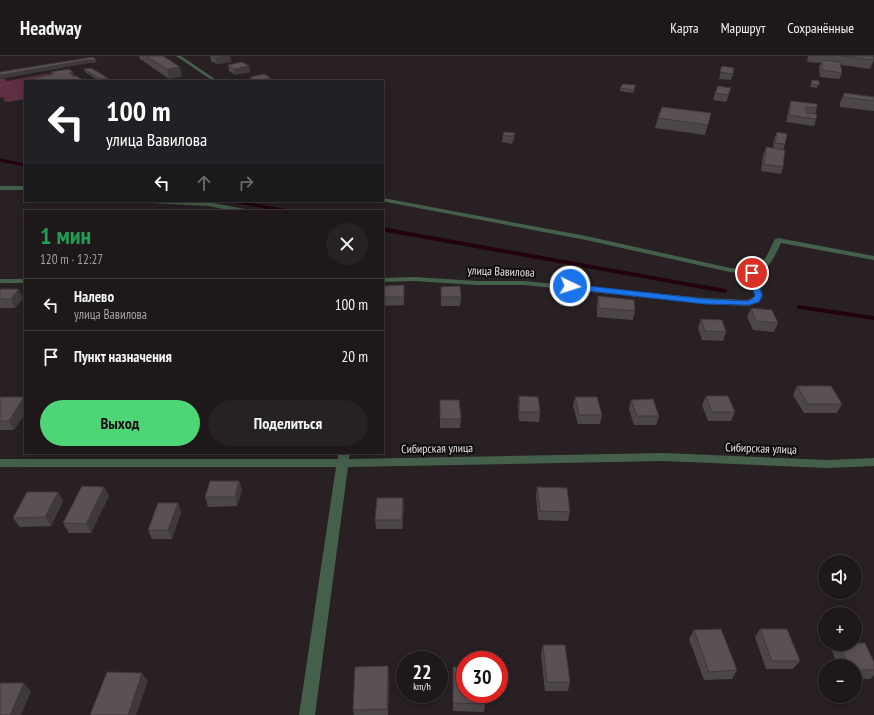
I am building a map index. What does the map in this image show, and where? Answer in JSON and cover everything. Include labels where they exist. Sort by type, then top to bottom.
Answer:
[{"type":"street","points":[[178,56],[214,80]]},
{"type":"street","points":[[0,188],[24,188]]},
{"type":"street","points":[[384,200],[586,238],[730,270],[752,273],[760,270],[768,263],[778,240],[874,258]]},
{"type":"street","points":[[171,202],[208,204],[240,210]]},
{"type":"street","name":"улица Вавилова","points":[[384,280],[414,279],[477,283],[524,283],[705,301],[749,303],[756,300],[759,296],[752,273]]},
{"type":"street","points":[[0,281],[24,281]]},
{"type":"street","points":[[307,715],[344,458]]},
{"type":"street","name":"Сибирская улица","points":[[0,463],[344,458],[664,458],[828,464],[874,462]]},
{"type":"shaded area","points":[[67,70],[41,80],[24,80],[24,99],[7,102],[2,100],[5,99],[3,97],[0,98],[0,79],[3,78],[7,81]]},
{"type":"building","points":[[146,56],[163,56],[180,67],[167,69]]},
{"type":"building","points":[[212,56],[227,56],[216,58]]},
{"type":"building","points":[[841,56],[873,56],[874,60]]},
{"type":"building","points":[[93,57],[96,60],[88,60],[0,75],[0,72]]},
{"type":"building","points":[[822,60],[840,62],[842,73],[822,70]]},
{"type":"building","points":[[242,62],[249,66],[234,69],[228,65]]},
{"type":"building","points":[[722,66],[734,68],[733,74],[720,72]]},
{"type":"building","points":[[91,68],[108,78],[100,79],[84,69]]},
{"type":"building","points":[[69,69],[73,72],[69,73],[83,80],[31,79],[54,74],[51,72]]},
{"type":"building","points":[[264,74],[271,78],[254,80],[250,77]]},
{"type":"building","points":[[812,80],[819,81],[819,85],[811,84]]},
{"type":"building","points":[[623,84],[636,85],[633,90],[620,88]]},
{"type":"building","points":[[718,86],[731,88],[728,95],[715,93]]},
{"type":"building","points":[[844,93],[874,97],[874,101],[844,97]]},
{"type":"building","points":[[791,101],[817,104],[817,108],[806,107],[806,113],[817,114],[816,119],[789,115]]},
{"type":"building","points":[[662,107],[711,113],[708,125],[658,118]]},
{"type":"building","points":[[504,132],[515,133],[513,136],[506,136],[503,135]]},
{"type":"building","points":[[777,132],[787,134],[785,144],[775,143]]},
{"type":"building","points":[[766,147],[785,150],[783,167],[764,164]]},
{"type":"building","points":[[404,285],[404,297],[384,297],[384,286]]},
{"type":"building","points":[[460,286],[461,297],[441,297],[441,287]]},
{"type":"building","points":[[0,289],[19,289],[11,299],[0,299]]},
{"type":"building","points":[[598,296],[634,300],[635,311],[599,308]]},
{"type":"building","points":[[751,308],[772,310],[778,323],[756,321]]},
{"type":"building","points":[[701,319],[722,320],[726,332],[705,331]]},
{"type":"building","points":[[797,386],[831,386],[842,404],[808,404]]},
{"type":"building","points":[[519,396],[538,397],[540,412],[520,412]]},
{"type":"building","points":[[706,396],[728,396],[735,412],[712,412]]},
{"type":"building","points":[[0,397],[24,397],[9,421],[0,421]]},
{"type":"building","points":[[575,397],[597,397],[602,415],[579,415]]},
{"type":"building","points":[[653,399],[659,416],[637,416],[631,400]]},
{"type":"building","points":[[440,400],[459,400],[461,419],[440,419]]},
{"type":"building","points":[[210,481],[239,481],[235,497],[205,497]]},
{"type":"building","points":[[82,486],[104,487],[86,524],[63,523]]},
{"type":"building","points":[[537,487],[567,488],[570,512],[540,511]]},
{"type":"building","points":[[27,492],[58,492],[45,517],[13,518]]},
{"type":"building","points":[[377,498],[403,498],[402,520],[375,520]]},
{"type":"building","points":[[158,503],[178,503],[168,530],[148,530]]},
{"type":"building","points":[[721,629],[737,670],[709,672],[694,630]]},
{"type":"building","points":[[760,629],[787,629],[800,661],[772,661]]},
{"type":"building","points":[[862,643],[865,643],[874,662],[874,670],[862,670],[862,659],[846,659],[842,651],[862,651]]},
{"type":"building","points":[[543,645],[565,645],[570,682],[547,682]]},
{"type":"building","points":[[388,666],[387,709],[353,710],[355,667]]},
{"type":"building","points":[[453,667],[456,667],[456,703],[485,704],[453,703]]},
{"type":"building","points":[[107,672],[142,673],[128,715],[90,715]]},
{"type":"building","points":[[0,683],[24,683],[10,715],[0,715]]},
{"type":"waterway","points":[[0,160],[24,165]]},
{"type":"waterway","points":[[238,202],[282,210]]},
{"type":"waterway","points":[[384,229],[390,230]]},
{"type":"waterway","points":[[390,230],[725,291]]},
{"type":"waterway","points":[[799,307],[874,318]]},
{"type":"route","points":[[570,286],[705,301],[749,303],[756,300],[759,296],[752,273]]}]
